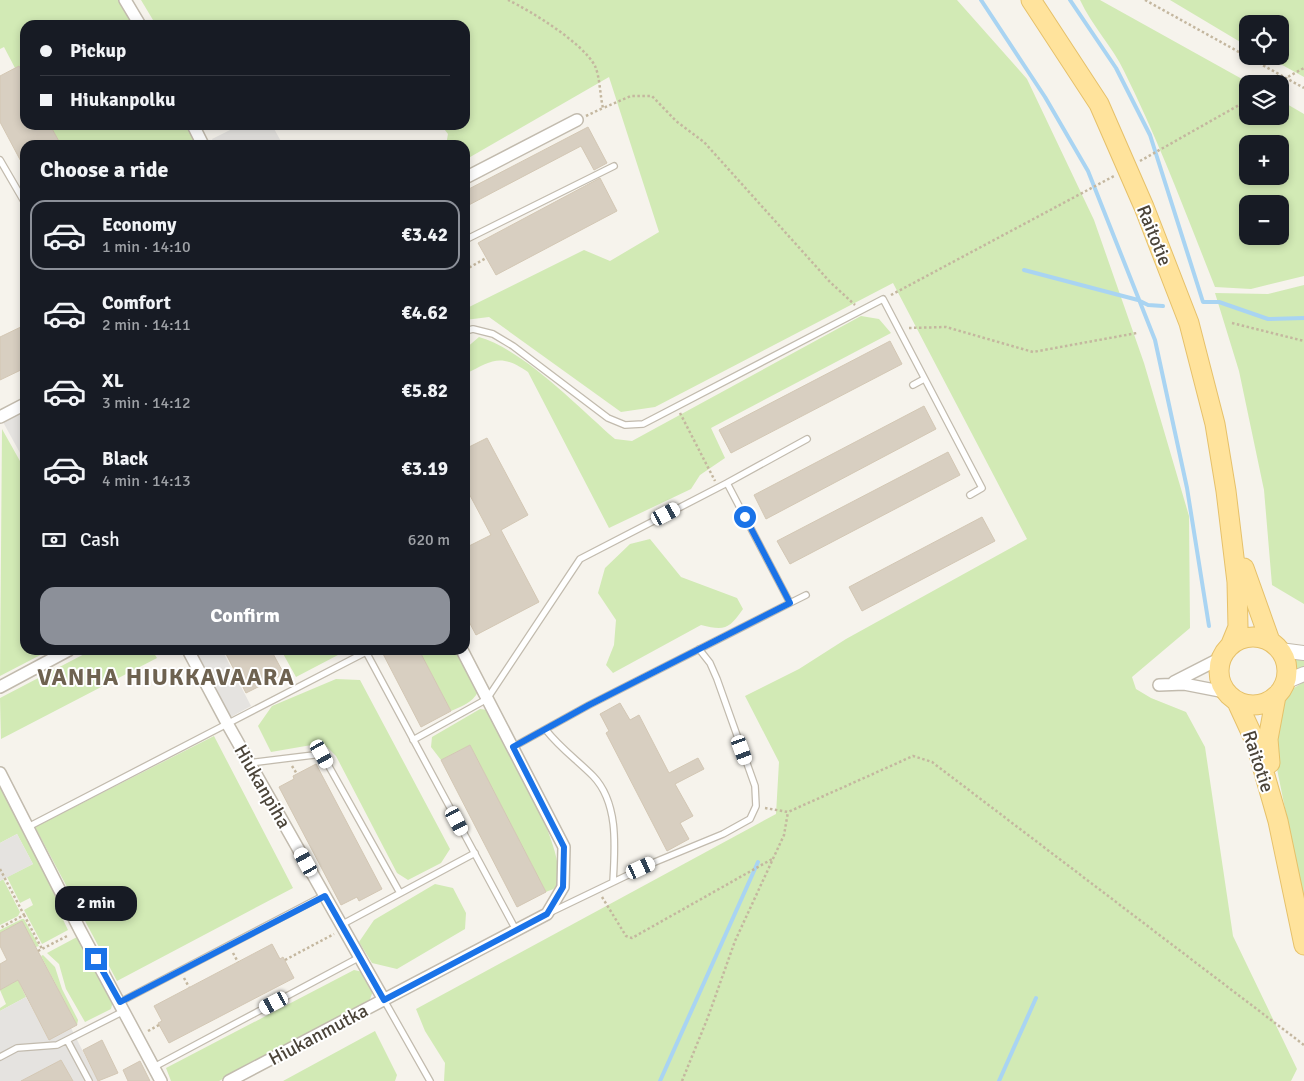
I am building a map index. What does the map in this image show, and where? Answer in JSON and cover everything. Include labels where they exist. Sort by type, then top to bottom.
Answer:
[{"type":"main road","name":"Raitotie","points":[[1032,0],[1099,104],[1189,324],[1215,424],[1238,582],[1238,627],[1226,651]]},
{"type":"main road","name":"Raitotie","points":[[1226,491],[1245,574],[1275,646]]},
{"type":"main road","points":[[1247,637],[1255,637],[1275,646],[1287,666],[1281,689],[1270,701],[1253,706],[1231,697],[1218,674],[1226,651],[1247,637]]},
{"type":"main road","name":"Raitotie","points":[[1278,821],[1268,738],[1281,689]]},
{"type":"main road","name":"Raitotie","points":[[1231,697],[1256,741],[1278,821],[1304,945]]},
{"type":"street","points":[[125,0],[137,20]]},
{"type":"street","points":[[470,175],[581,118]]},
{"type":"street","points":[[0,417],[20,407]]},
{"type":"street","points":[[1275,646],[1304,654]]},
{"type":"street","points":[[1226,651],[1190,675],[1164,684],[1214,688],[1231,697]]},
{"type":"street","points":[[0,688],[60,655]]},
{"type":"street","name":"Hiukanpiha","points":[[191,655],[384,1000]]},
{"type":"street","points":[[465,655],[564,847],[563,887],[547,914]]},
{"type":"street","points":[[1281,689],[1304,674]]},
{"type":"street","points":[[0,773],[80,930],[161,1081]]},
{"type":"street","name":"Hiukanmutka","points":[[228,1081],[547,914]]},
{"type":"lane","points":[[0,160],[20,194]]},
{"type":"lane","points":[[470,238],[614,166]]},
{"type":"lane","points":[[470,330],[493,334],[513,346],[608,418],[625,424],[643,424],[884,299],[982,488],[970,495]]},
{"type":"lane","points":[[913,385],[924,379]]},
{"type":"lane","points":[[413,740],[488,699],[580,559],[807,439]]},
{"type":"lane","points":[[727,482],[790,603]]},
{"type":"lane","points":[[513,747],[589,705],[806,595]]},
{"type":"lane","points":[[547,914],[613,882],[723,834],[750,819],[756,806],[755,786],[717,679],[710,663],[698,649]]},
{"type":"lane","points":[[28,827],[357,655]]},
{"type":"lane","points":[[367,655],[516,930]]},
{"type":"lane","points":[[546,730],[571,757],[594,776],[605,794],[612,818],[615,848],[613,882]]},
{"type":"lane","points":[[250,763],[322,754],[400,893]]},
{"type":"lane","points":[[343,927],[400,893],[475,853]]},
{"type":"lane","points":[[0,1057],[17,1048],[57,1045],[68,1040],[122,1006],[325,896]]},
{"type":"lane","points":[[154,1067],[360,957]]},
{"type":"lane","points":[[384,1000],[430,1081]]},
{"type":"lane","points":[[68,1040],[89,1081]]},
{"type":"path","points":[[508,0],[522,7],[580,47],[595,66],[602,108]]},
{"type":"path","points":[[1145,0],[1281,75]]},
{"type":"path","points":[[1289,76],[1304,68]]},
{"type":"path","points":[[1289,80],[1304,88]]},
{"type":"path","points":[[581,118],[631,96],[652,96],[676,121],[704,142],[830,282],[860,310]]},
{"type":"path","points":[[884,299],[1039,218],[1239,105]]},
{"type":"path","points":[[470,267],[486,258]]},
{"type":"path","points":[[1232,323],[1304,341]]},
{"type":"path","points":[[898,328],[946,327],[1033,352],[1137,333]]},
{"type":"path","points":[[677,406],[718,487]]},
{"type":"path","points":[[770,810],[788,812],[913,756],[932,762],[1304,1045]]},
{"type":"path","points":[[682,1081],[708,1017],[735,941],[775,858],[784,835],[788,812]]},
{"type":"path","points":[[598,889],[626,936],[632,938],[775,858]]},
{"type":"path","points":[[0,869],[42,949]]},
{"type":"path","points":[[0,928],[24,915]]},
{"type":"path","points":[[285,960],[343,927]]},
{"type":"path","points":[[38,952],[80,930]]},
{"type":"green space","points":[[0,0],[118,0],[131,20],[20,20],[20,68],[19,66],[15,68],[4,47],[0,49]]},
{"type":"green space","points":[[141,0],[957,0],[1027,79],[1094,220],[1144,363],[1189,516],[1190,628],[1132,677],[1136,689],[1151,698],[1186,712],[1205,747],[1233,936],[1297,1069],[1291,1081],[444,1081],[445,1063],[425,1031],[416,1009],[776,814],[779,762],[745,696],[799,669],[846,639],[1027,539],[893,283],[655,407],[621,412],[489,317],[470,319],[470,307],[584,250],[610,261],[659,232],[609,77],[470,157],[470,140],[447,140],[448,134],[445,130],[470,130],[470,20],[153,20]]},
{"type":"green space","points":[[1080,0],[1100,0],[1239,77],[1239,125],[1289,125],[1289,105],[1304,114],[1304,276],[1251,289],[1215,287],[1172,178],[1137,97],[1114,53],[1090,19]]},
{"type":"green space","points":[[1170,0],[1304,0],[1304,77],[1282,65],[1289,65],[1289,15],[1239,15],[1239,41]]},
{"type":"green space","points":[[53,130],[188,130],[194,140],[58,140]]},
{"type":"green space","points":[[1304,285],[1304,604],[1272,585],[1264,490],[1239,371],[1215,293],[1268,294]]},
{"type":"green space","points":[[861,316],[879,319],[891,333],[711,428],[725,458],[700,475],[691,489],[609,528],[528,372],[510,362],[503,361],[490,362],[470,372],[470,345],[479,337],[514,354],[550,381],[615,439],[632,441]]},
{"type":"green space","points":[[2,429],[20,461],[20,655],[40,655],[0,676]]},
{"type":"green space","points":[[650,539],[681,577],[737,598],[743,609],[734,621],[726,627],[716,628],[701,625],[613,673],[606,665],[614,645],[616,620],[598,593],[605,568],[630,544]]},
{"type":"green space","points":[[82,655],[155,655],[157,658],[1,739],[0,698]]},
{"type":"green space","points":[[284,655],[338,655],[296,677]]},
{"type":"green space","points":[[422,655],[460,655],[478,692],[466,704],[451,711]]},
{"type":"green space","points":[[1290,658],[1304,659],[1304,669],[1292,673]]},
{"type":"green space","points":[[336,679],[360,680],[450,849],[441,863],[408,880],[397,873],[336,756],[323,743],[271,752],[258,726],[272,706]]},
{"type":"green space","points":[[1304,682],[1304,903],[1275,759],[1282,699],[1287,692]]},
{"type":"green space","points":[[480,709],[488,710],[521,771],[546,826],[555,851],[559,872],[556,886],[546,892],[470,745],[441,760],[431,747],[432,737]]},
{"type":"green space","points":[[214,736],[293,888],[117,981],[35,827]]},
{"type":"green space","points":[[0,784],[61,901],[57,907],[68,930],[42,944],[24,910],[33,905],[30,898],[20,903],[7,877],[33,864],[17,834],[0,843]]},
{"type":"green space","points":[[3,879],[20,912],[18,916],[0,925],[0,881]]},
{"type":"green space","points":[[435,884],[453,888],[466,913],[465,929],[397,969],[372,963],[359,942],[374,920]]},
{"type":"green space","points":[[24,919],[39,946],[36,947],[22,921],[0,933],[0,930]]},
{"type":"green space","points":[[77,937],[113,1001],[111,1009],[85,1022],[66,989],[59,964],[47,953]]},
{"type":"green space","points":[[43,955],[55,967],[62,989],[78,1020],[77,1025],[41,956]]},
{"type":"green space","points":[[354,970],[363,972],[373,991],[369,1002],[219,1081],[171,1081],[166,1068]]},
{"type":"green space","points":[[18,980],[26,997],[0,1011],[0,1008],[6,1004],[0,990]]},
{"type":"green space","points":[[375,1031],[397,1075],[395,1081],[283,1081]]},
{"type":"shaded area","points":[[230,130],[275,130],[280,140],[212,140]]},
{"type":"shaded area","points":[[20,414],[20,453],[3,422]]},
{"type":"shaded area","points":[[196,655],[225,655],[251,706],[229,718]]},
{"type":"shaded area","points":[[17,834],[33,864],[0,881],[0,843]]},
{"type":"shaded area","points":[[26,997],[49,1040],[71,1028],[98,1081],[73,1081],[61,1060],[21,1081],[0,1081],[0,1011]]},
{"type":"building","points":[[19,66],[20,68],[20,130],[53,130],[58,140],[20,140],[20,160],[0,122],[0,76]]},
{"type":"building","points":[[588,127],[607,163],[594,170],[581,146],[470,204],[470,188]]},
{"type":"building","points":[[600,178],[617,211],[496,275],[478,243]]},
{"type":"building","points":[[20,327],[20,370],[0,380],[0,337]]},
{"type":"building","points":[[890,341],[902,364],[731,453],[719,430]]},
{"type":"building","points":[[924,406],[936,429],[766,519],[754,495]]},
{"type":"building","points":[[487,438],[528,515],[501,530],[539,602],[476,635],[470,624],[470,546],[491,535],[470,495],[470,446]]},
{"type":"building","points":[[948,452],[960,475],[790,564],[777,541]]},
{"type":"building","points":[[982,517],[995,541],[862,611],[849,587]]},
{"type":"building","points":[[227,655],[274,655],[284,674],[246,693]]},
{"type":"building","points":[[384,655],[422,655],[451,711],[421,727]]},
{"type":"building","points":[[620,703],[630,720],[639,715],[669,773],[698,758],[704,769],[675,784],[693,816],[680,823],[689,839],[667,851],[606,733],[609,731],[600,714]]},
{"type":"building","points":[[470,745],[546,892],[517,907],[441,760]]},
{"type":"building","points":[[316,764],[382,889],[359,901],[357,897],[341,905],[279,787],[294,779],[293,776]]},
{"type":"building","points":[[22,921],[77,1025],[49,1040],[18,980],[0,990],[0,964],[7,960],[0,946],[0,933]]},
{"type":"building","points":[[272,944],[280,959],[283,957],[294,978],[169,1043],[158,1023],[162,1021],[154,1006]]},
{"type":"building","points":[[102,1040],[118,1073],[98,1081],[83,1050]]},
{"type":"building","points":[[61,1060],[73,1081],[21,1081]]},
{"type":"building","points":[[140,1061],[150,1081],[128,1081],[123,1070]]},
{"type":"waterway","points":[[981,0],[1045,97],[1088,171],[1155,340],[1187,488],[1209,626]]},
{"type":"waterway","points":[[1070,0],[1116,68],[1150,135],[1203,302],[1219,302],[1268,319],[1304,318]]},
{"type":"waterway","points":[[1024,270],[1138,300],[1148,305],[1163,306]]},
{"type":"waterway","points":[[660,1081],[758,862]]},
{"type":"waterway","points":[[999,1081],[1036,998]]},
{"type":"district","name":"VANHA HIUKKAVAARA","points":[[166,677]]},
{"type":"route","points":[[96,959],[120,1002],[325,896],[384,1000],[547,914],[563,887],[564,847],[513,747],[589,705],[790,603],[745,517]]}]
